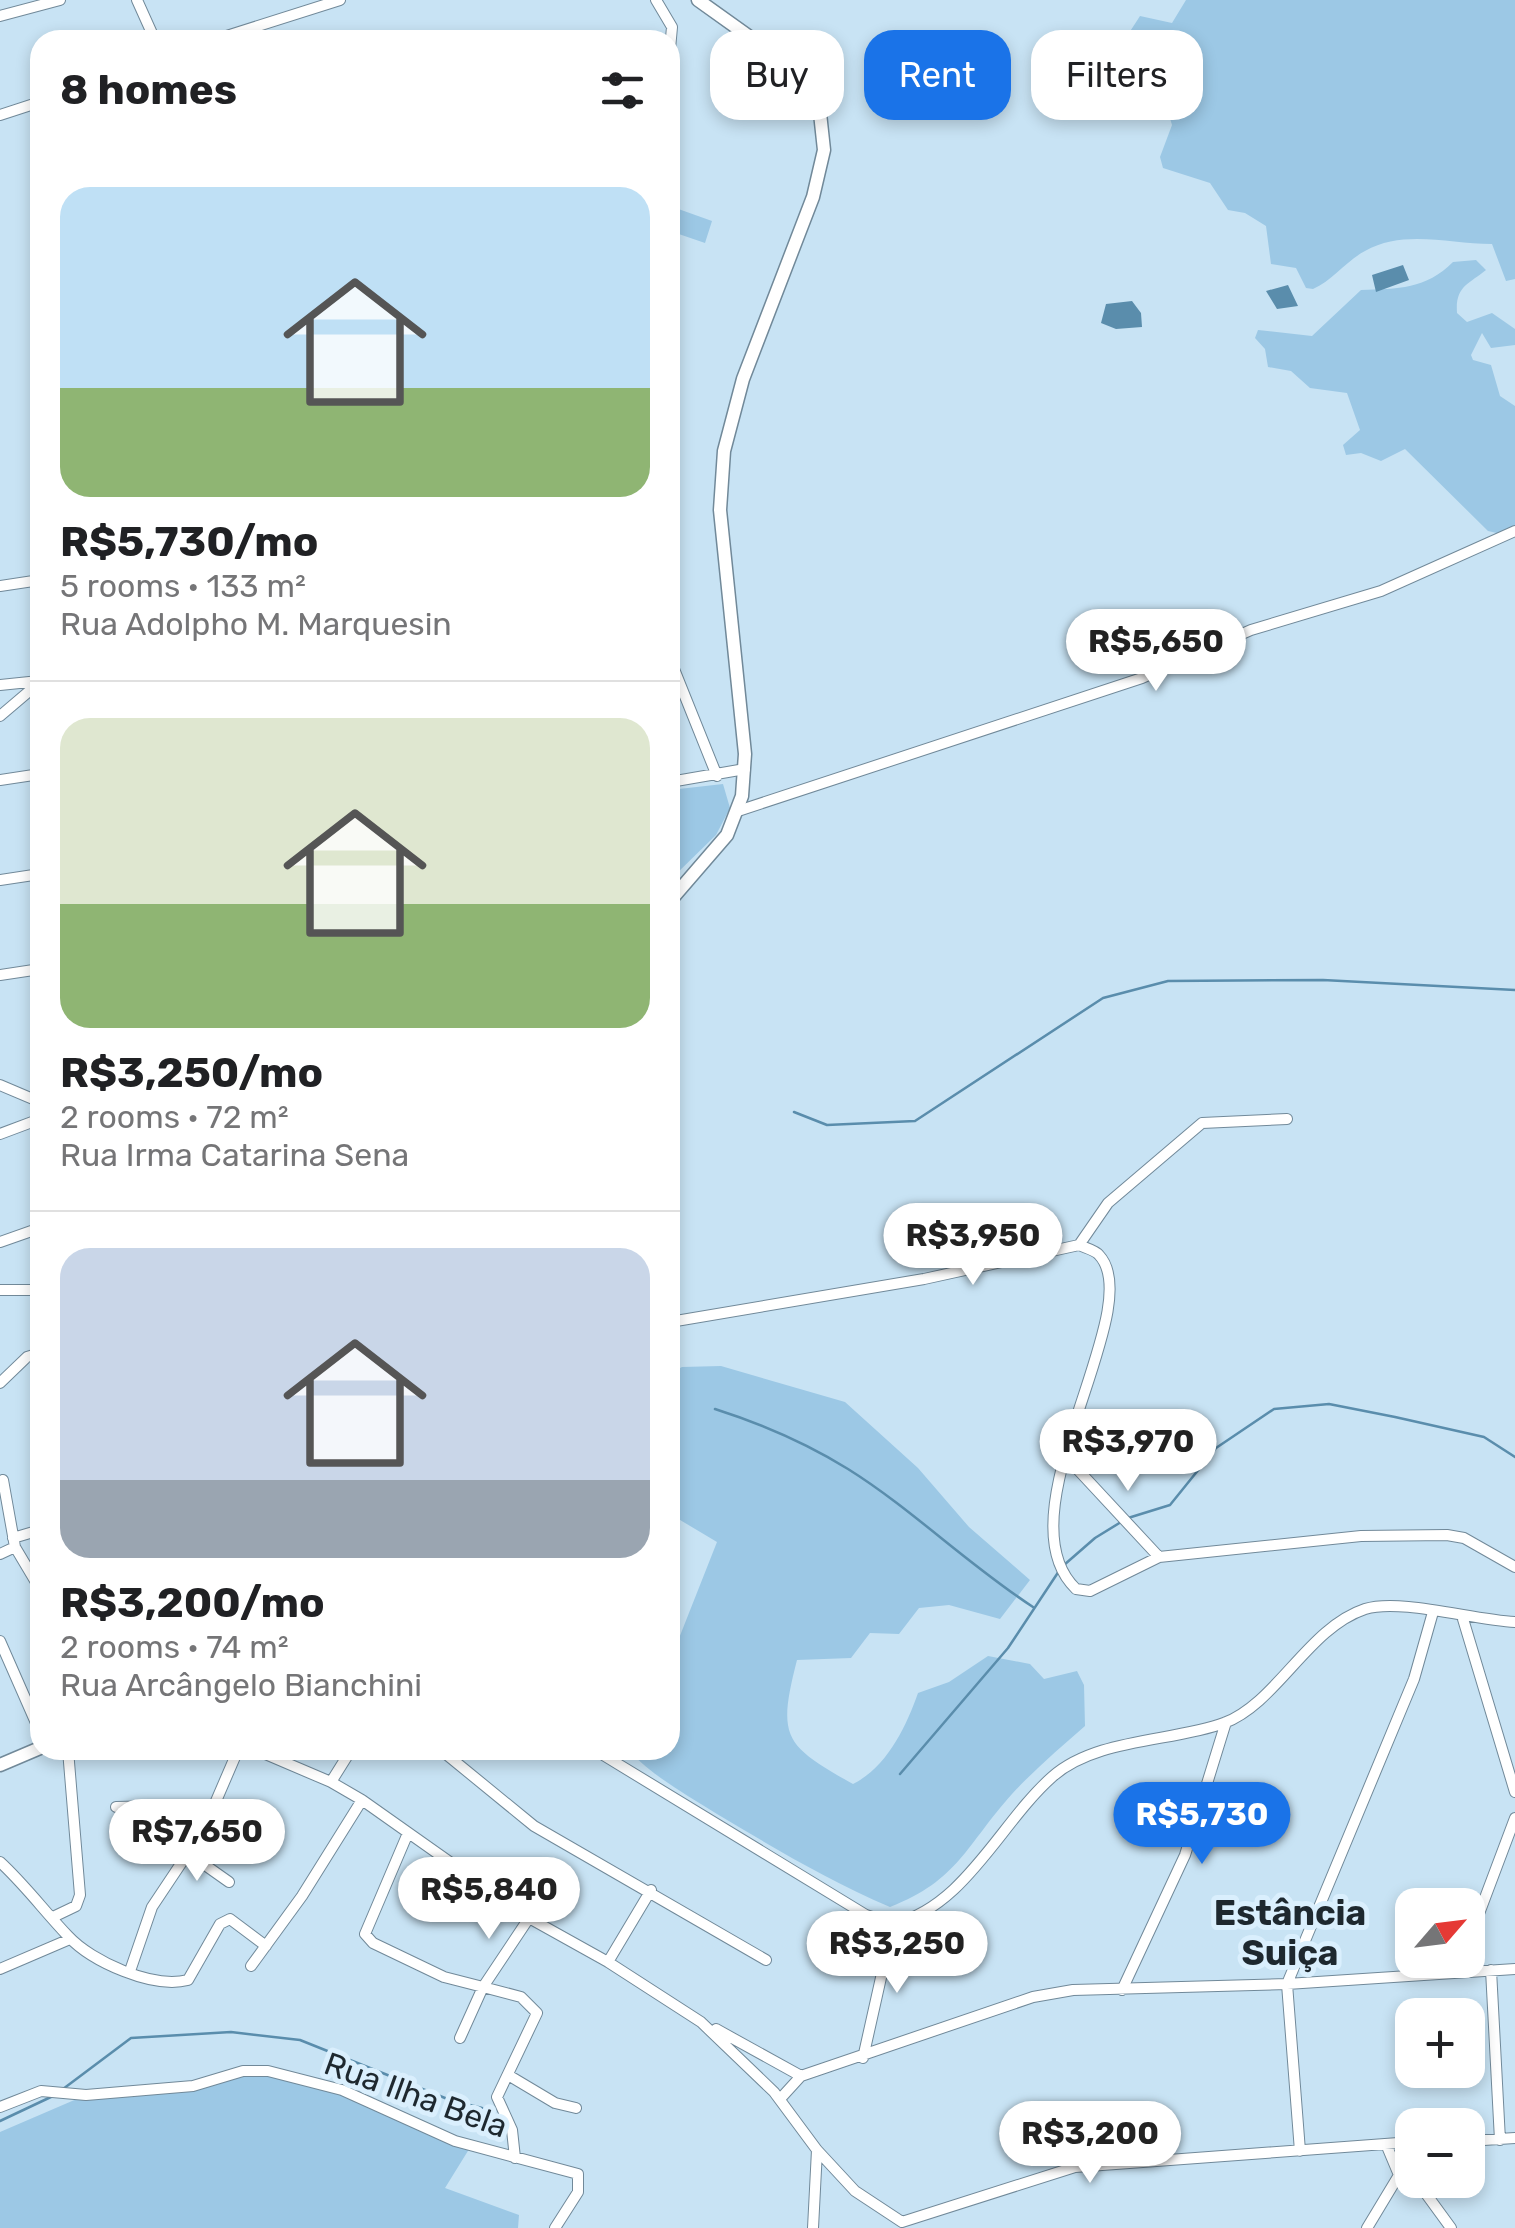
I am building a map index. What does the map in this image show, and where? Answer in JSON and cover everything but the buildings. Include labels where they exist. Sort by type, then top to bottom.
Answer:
[{"type":"main road","points":[[680,891],[710,858],[738,810],[745,769],[720,510],[724,450],[743,379],[813,197],[824,150],[819,104],[800,73],[698,0]]},
{"type":"main road","points":[[0,1765],[30,1752]]},
{"type":"street","points":[[0,16],[60,0]]},
{"type":"street","points":[[137,0],[150,30]]},
{"type":"street","points":[[246,30],[340,0]]},
{"type":"street","points":[[656,0],[672,30]]},
{"type":"street","points":[[0,116],[30,106]]},
{"type":"street","points":[[738,810],[1142,678],[1251,630],[1380,591],[1515,531]]},
{"type":"street","points":[[0,586],[30,582]]},
{"type":"street","points":[[0,685],[30,682]]},
{"type":"street","points":[[0,716],[30,690]]},
{"type":"street","points":[[680,695],[717,776]]},
{"type":"street","points":[[680,781],[745,769]]},
{"type":"street","points":[[0,780],[30,776]]},
{"type":"street","points":[[0,880],[30,876]]},
{"type":"street","points":[[0,975],[30,970]]},
{"type":"street","points":[[0,1085],[30,1098]]},
{"type":"street","points":[[1078,1245],[1108,1203],[1202,1123],[1288,1119]]},
{"type":"street","points":[[0,1134],[30,1123]]},
{"type":"street","points":[[0,1242],[30,1232]]},
{"type":"street","points":[[680,1320],[924,1278],[1078,1245],[1098,1252],[1108,1271],[1106,1315],[1055,1493],[1054,1528],[1070,1582],[1090,1590],[1159,1557],[1421,1534],[1464,1538],[1515,1566]]},
{"type":"street","points":[[0,1290],[30,1290]]},
{"type":"street","points":[[0,1383],[30,1356]]},
{"type":"street","points":[[1067,1458],[1159,1557]]},
{"type":"street","points":[[4,1480],[14,1542],[30,1571]]},
{"type":"street","points":[[0,1554],[30,1535]]},
{"type":"street","points":[[611,1760],[853,1907],[894,1924],[929,1910],[945,1898],[1018,1810],[1056,1773],[1092,1755],[1226,1722],[1344,1618],[1387,1605],[1463,1619],[1515,1622]]},
{"type":"street","points":[[1300,2151],[1288,1984],[1414,1680],[1433,1612]]},
{"type":"street","points":[[1463,1619],[1515,1792]]},
{"type":"street","points":[[0,1641],[30,1709]]},
{"type":"street","points":[[1122,1990],[1185,1855],[1226,1722]]},
{"type":"street","points":[[53,1916],[76,1906],[80,1895],[69,1760]]},
{"type":"street","points":[[130,1971],[152,1907],[204,1829],[234,1760]]},
{"type":"street","points":[[280,1760],[332,1782],[362,1800],[529,1918],[608,1962],[701,2022],[801,2076]]},
{"type":"street","points":[[332,1782],[345,1760]]},
{"type":"street","points":[[453,1760],[534,1826],[651,1890],[766,1960]]},
{"type":"street","points":[[251,1966],[362,1800]]},
{"type":"street","points":[[116,1807],[160,1806],[204,1829]]},
{"type":"street","points":[[1485,1897],[1515,1818]]},
{"type":"street","points":[[408,1833],[365,1934],[372,1943],[444,1977],[521,1997],[538,2013],[497,2098],[512,2130],[515,2158]]},
{"type":"street","points":[[188,1853],[229,1882]]},
{"type":"street","points":[[0,1862],[70,1939],[130,1971],[164,1982],[188,1980],[220,1924],[230,1919],[266,1946]]},
{"type":"street","points":[[608,1962],[651,1890]]},
{"type":"street","points":[[460,2038],[483,1987],[529,1918]]},
{"type":"street","points":[[862,2058],[894,1924]]},
{"type":"street","points":[[0,1969],[70,1939]]},
{"type":"street","points":[[1485,1970],[1515,1969]]},
{"type":"street","points":[[1491,1970],[1500,2140]]},
{"type":"street","points":[[780,2099],[801,2076],[1034,1997],[1073,1990],[1288,1984],[1395,1976]]},
{"type":"street","points":[[701,2022],[767,2084],[817,2150],[855,2191],[902,2222],[1075,2167],[1395,2143]]},
{"type":"street","points":[[767,2084],[781,2064]]},
{"type":"street","name":"Rua Ilha Bela","points":[[0,2106],[41,2090],[86,2096],[193,2086],[243,2071],[268,2071],[342,2090],[455,2141],[578,2174],[578,2192],[554,2228]]},
{"type":"street","points":[[508,2075],[555,2103],[576,2108]]},
{"type":"street","points":[[1485,2140],[1515,2138]]},
{"type":"street","points":[[1386,2144],[1395,2155]]},
{"type":"street","points":[[813,2228],[817,2150]]},
{"type":"street","points":[[1367,2228],[1395,2193]]},
{"type":"street","points":[[1428,2198],[1451,2228]]},
{"type":"shaded area","points":[[1186,0],[1515,0],[1515,279],[1506,281],[1492,244],[1427,239],[1380,244],[1358,255],[1313,289],[1306,288],[1296,268],[1271,264],[1266,226],[1245,213],[1228,210],[1210,183],[1163,168],[1160,157],[1171,120],[1203,120],[1203,30],[1131,30],[1140,16],[1172,23]]},
{"type":"shaded area","points":[[680,210],[712,221],[705,243],[680,234]]},
{"type":"shaded area","points":[[1476,260],[1486,270],[1461,291],[1457,313],[1467,322],[1492,313],[1515,329],[1515,345],[1491,348],[1482,333],[1471,355],[1473,360],[1491,365],[1500,396],[1515,406],[1515,527],[1501,534],[1488,531],[1405,449],[1381,461],[1361,453],[1346,455],[1343,445],[1360,430],[1347,393],[1310,388],[1291,371],[1268,367],[1265,349],[1255,338],[1258,330],[1312,336],[1361,290],[1411,286],[1432,278],[1453,262]]},
{"type":"shaded area","points":[[1403,265],[1409,280],[1376,292],[1372,275]]},
{"type":"shaded area","points":[[1288,285],[1298,306],[1277,309],[1266,291]]},
{"type":"shaded area","points":[[1132,301],[1141,313],[1142,327],[1116,329],[1101,323],[1106,304]]},
{"type":"shaded area","points":[[723,784],[730,808],[716,835],[680,870],[680,789]]},
{"type":"shaded area","points":[[721,1366],[845,1402],[918,1468],[969,1527],[1030,1580],[1000,1619],[949,1605],[919,1608],[899,1634],[870,1633],[851,1658],[797,1660],[788,1723],[792,1737],[812,1759],[853,1784],[865,1777],[885,1757],[901,1732],[918,1693],[949,1682],[988,1656],[1030,1664],[1044,1679],[1077,1671],[1084,1685],[1085,1726],[1012,1794],[947,1873],[890,1907],[781,1852],[638,1760],[680,1760],[680,1636],[717,1542],[680,1520],[682,1367]]},
{"type":"shaded area","points":[[268,2071],[342,2090],[471,2146],[445,2188],[519,2215],[518,2228],[0,2228],[0,2132],[86,2095]]},
{"type":"waterway","points":[[794,1112],[827,1125],[915,1121],[1103,998],[1168,981],[1323,980],[1515,990]]},
{"type":"waterway","points":[[1128,1518],[1170,1505],[1216,1448],[1274,1409],[1329,1404],[1395,1417],[1484,1437],[1515,1457]]},
{"type":"waterway","points":[[715,1409],[783,1435],[848,1469],[1033,1607]]},
{"type":"waterway","points":[[1064,1565],[1121,1522]]},
{"type":"waterway","points":[[900,1774],[1008,1648],[1059,1571]]},
{"type":"waterway","points":[[63,2089],[131,2038],[231,2032],[300,2040],[450,2100],[482,2108]]},
{"type":"waterway","points":[[0,2121],[53,2096]]},
{"type":"waterway","points":[[492,2119],[498,2133]]},
{"type":"district","name":"Estância Suiça","points":[[1290,1933]]}]
